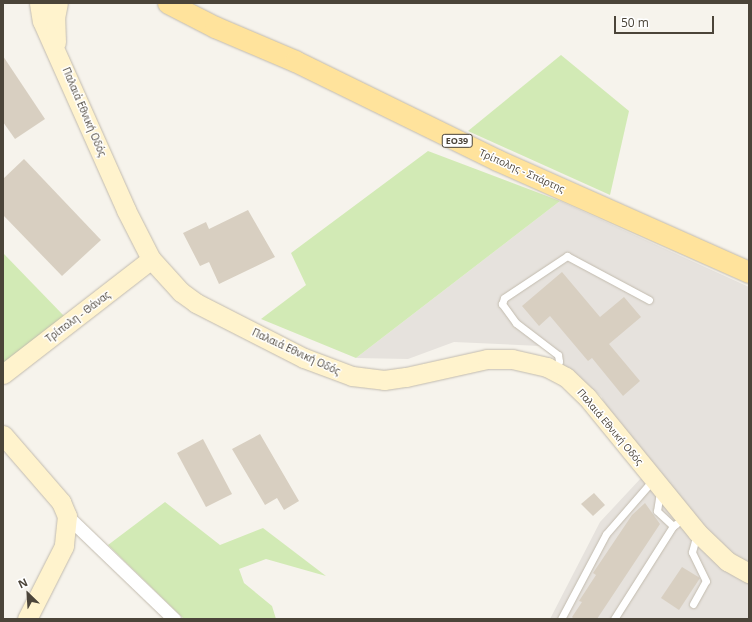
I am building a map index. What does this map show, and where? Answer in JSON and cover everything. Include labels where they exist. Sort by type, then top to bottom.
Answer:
[{"type":"main road","name":"Παλαιά Εθνική Οδός","points":[[39,3],[42,21],[56,48],[126,210],[151,259],[181,292],[196,303],[304,358],[352,376],[384,380],[406,377],[487,359],[529,362],[556,372],[566,377],[587,397],[657,483],[685,526],[727,561],[749,573]]},
{"type":"main road","points":[[56,48],[55,18],[58,3]]},
{"type":"main road","name":"Τρίπολης - Σπάρτης","points":[[168,3],[215,27],[294,61],[497,160],[749,272]]},
{"type":"main road","name":"Τρίπολη - Θάνας","points":[[3,374],[151,259]]},
{"type":"main road","points":[[3,434],[61,502],[67,516],[64,546],[27,619]]},
{"type":"street","points":[[67,516],[174,619]]},
{"type":"lane","points":[[556,372],[559,361],[558,355],[516,323],[502,304],[504,298],[568,256],[649,300]]},
{"type":"lane","points":[[562,619],[606,534],[657,483]]},
{"type":"lane","points":[[685,526],[692,552],[706,581],[693,604]]},
{"type":"lane","points":[[614,619],[685,526]]},
{"type":"shaded area","points":[[560,201],[749,287],[749,619],[550,619],[600,522],[642,477],[601,396],[540,346],[454,342],[408,359],[356,358]]},
{"type":"green space","points":[[561,55],[629,111],[610,195],[468,131]]},
{"type":"green space","points":[[428,151],[560,201],[356,358],[261,319],[306,285],[291,253]]},
{"type":"green space","points":[[3,253],[65,317],[3,367]]},
{"type":"green space","points":[[165,502],[220,545],[263,528],[326,576],[266,559],[239,569],[244,583],[272,606],[276,619],[184,619],[108,545]]},
{"type":"building","points":[[3,56],[45,119],[15,139],[3,122]]},
{"type":"building","points":[[24,159],[101,240],[62,276],[3,215],[3,179]]},
{"type":"building","points":[[248,210],[275,257],[219,284],[209,262],[200,266],[183,233],[206,222],[209,229]]},
{"type":"building","points":[[562,272],[600,317],[624,297],[641,317],[609,344],[640,381],[623,396],[592,358],[588,361],[550,316],[539,326],[522,306]]},
{"type":"building","points":[[260,434],[299,501],[284,510],[277,498],[265,505],[232,449]]},
{"type":"building","points":[[203,439],[232,494],[206,507],[177,453]]},
{"type":"building","points":[[594,493],[605,505],[593,516],[581,504]]},
{"type":"building","points":[[645,503],[660,524],[597,619],[574,619],[572,617],[582,602],[579,601],[596,575],[593,573],[632,515]]},
{"type":"building","points":[[682,567],[700,578],[679,610],[661,598]]}]
